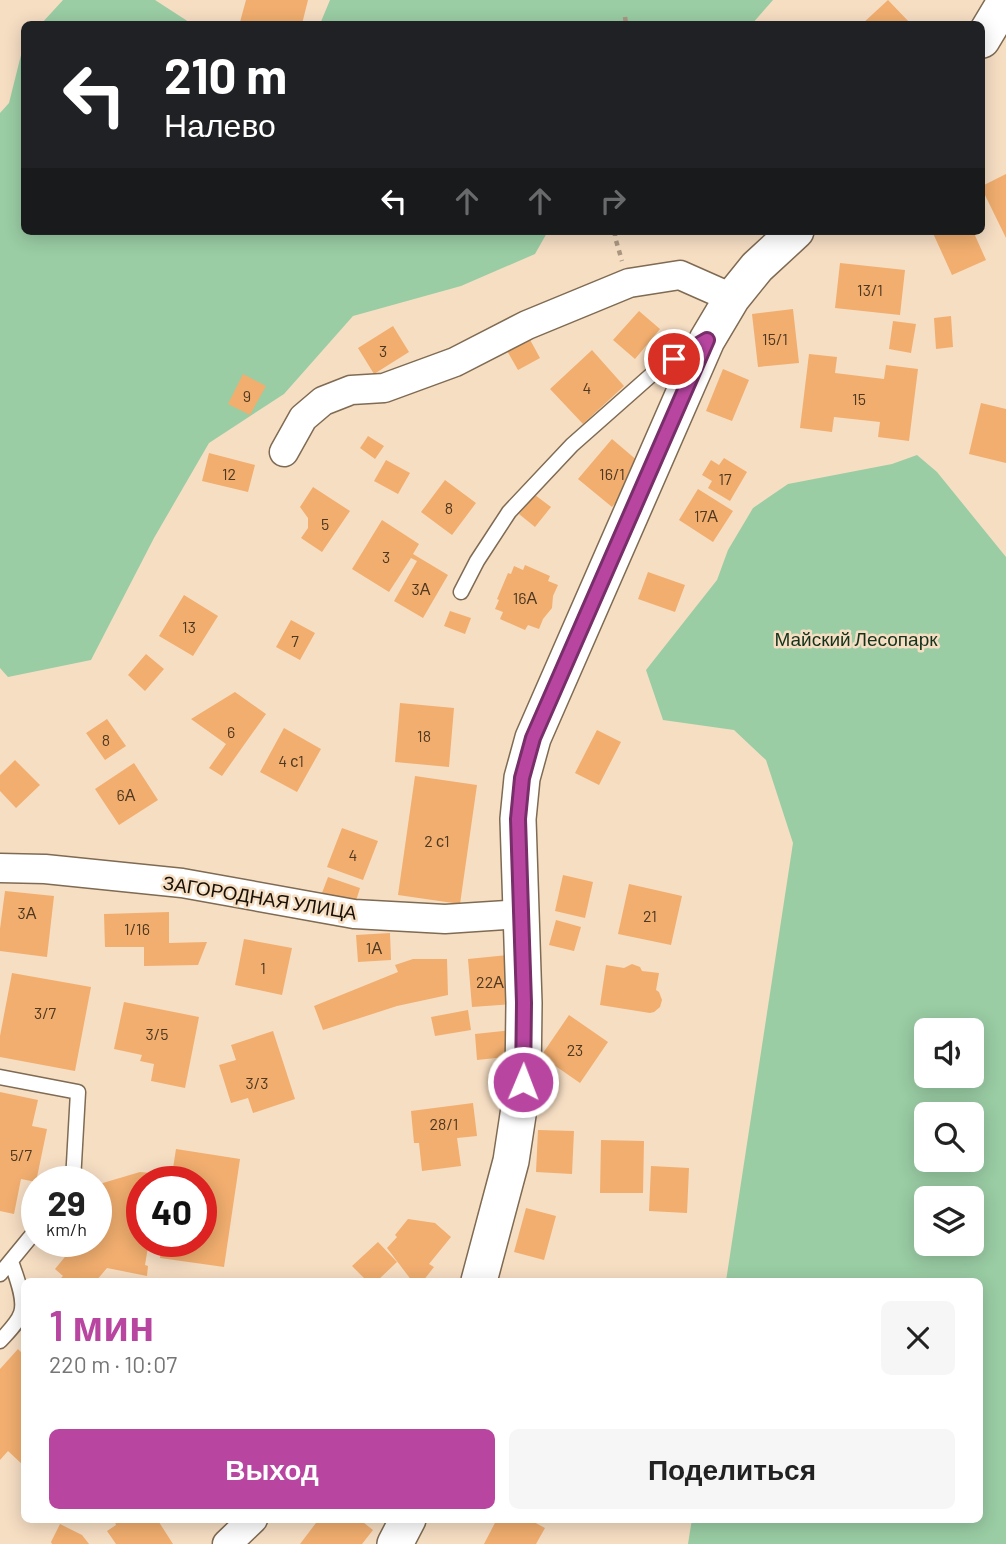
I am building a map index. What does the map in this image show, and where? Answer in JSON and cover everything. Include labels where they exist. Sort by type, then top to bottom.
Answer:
[{"type":"street","points":[[985,36],[1005,6]]},
{"type":"street","points":[[477,1274],[511,1161],[523,1082],[524,1003],[518,819],[522,778],[533,738],[707,340],[732,298],[757,267],[792,235]]},
{"type":"street","points":[[284,452],[303,418],[323,401],[351,390],[384,388],[455,362],[527,325],[629,282],[680,275],[732,298]]},
{"type":"street","name":"ЗАГОРОДНАЯ УЛИЦА","points":[[0,868],[45,869],[182,883],[354,914],[445,919],[520,914]]},
{"type":"street","points":[[227,1544],[249,1523]]},
{"type":"street","points":[[395,1544],[406,1523]]},
{"type":"lane","points":[[461,592],[477,561],[509,512],[572,445],[658,369],[707,340]]},
{"type":"lane","points":[[0,1077],[78,1092],[74,1166]]},
{"type":"lane","points":[[0,1274],[21,1249]]},
{"type":"lane","points":[[11,1261],[21,1298]]},
{"type":"lane","points":[[0,1341],[21,1315]]},
{"type":"path","points":[[625,17],[626,21]]},
{"type":"green space","points":[[63,0],[155,0],[187,21],[44,21]]},
{"type":"green space","points":[[330,0],[773,0],[755,21],[321,21]]},
{"type":"green space","points":[[21,55],[21,235],[546,235],[535,254],[461,286],[353,316],[284,394],[209,443],[154,538],[91,660],[8,677],[0,668],[0,113],[9,103]]},
{"type":"green space","name":"Майский Лесопарк","points":[[917,455],[937,472],[1006,557],[1006,1544],[688,1544],[691,1523],[983,1523],[983,1278],[726,1278],[793,843],[766,760],[734,730],[663,720],[646,670],[717,580],[728,550],[753,508],[788,484],[892,464]]},
{"type":"building","points":[[246,0],[308,0],[303,21],[240,21]]},
{"type":"building","points":[[888,0],[908,21],[865,21]]},
{"type":"building","points":[[1006,174],[1006,238],[985,195],[985,184]]},
{"type":"building","points":[[934,235],[975,235],[986,260],[952,275]]},
{"type":"building","points":[[840,263],[905,270],[900,315],[835,308]]},
{"type":"building","points":[[793,309],[799,363],[758,367],[752,314]]},
{"type":"building","points":[[639,311],[660,329],[635,359],[613,340]]},
{"type":"building","points":[[951,316],[953,347],[936,349],[934,318]]},
{"type":"building","points":[[893,321],[916,324],[911,353],[889,349]]},
{"type":"building","points":[[393,326],[409,352],[374,374],[358,348]]},
{"type":"building","points":[[528,336],[540,358],[518,370],[506,349]]},
{"type":"building","points":[[592,350],[624,386],[583,424],[550,389]]},
{"type":"building","points":[[809,354],[837,357],[835,373],[884,379],[886,365],[918,369],[909,441],[878,437],[880,422],[834,417],[832,432],[800,428]]},
{"type":"building","points":[[723,369],[749,380],[732,421],[706,411]]},
{"type":"building","points":[[243,374],[266,386],[250,415],[228,404]]},
{"type":"building","points":[[981,403],[1006,409],[1006,463],[969,454]]},
{"type":"building","points":[[368,436],[384,446],[375,459],[360,448]]},
{"type":"building","points":[[612,439],[646,468],[612,507],[578,479]]},
{"type":"building","points":[[209,453],[255,465],[248,492],[202,481]]},
{"type":"building","points":[[724,458],[747,472],[730,501],[708,488],[712,481],[702,475],[711,460],[719,465]]},
{"type":"building","points":[[386,460],[410,473],[398,494],[374,481]]},
{"type":"building","points":[[445,480],[476,503],[452,535],[421,512]]},
{"type":"building","points":[[313,487],[350,511],[322,552],[301,538],[308,528],[308,518],[300,507]]},
{"type":"building","points":[[698,489],[733,511],[713,542],[679,520]]},
{"type":"building","points":[[535,495],[551,507],[535,527],[519,514]]},
{"type":"building","points":[[382,520],[419,544],[413,554],[448,575],[423,618],[394,601],[417,561],[411,558],[389,592],[352,569]]},
{"type":"building","points":[[525,565],[550,576],[548,581],[558,585],[552,608],[539,629],[528,625],[525,630],[500,619],[503,612],[495,609],[508,573],[511,574],[514,566],[523,570]]},
{"type":"building","points":[[648,572],[685,585],[675,612],[638,599]]},
{"type":"building","points":[[184,595],[218,616],[193,656],[159,636]]},
{"type":"building","points":[[450,611],[471,618],[465,634],[444,626]]},
{"type":"building","points":[[291,620],[315,633],[300,660],[276,647]]},
{"type":"building","points":[[146,654],[164,669],[145,691],[128,675]]},
{"type":"building","points":[[235,692],[266,714],[222,776],[209,768],[226,744],[191,719]]},
{"type":"building","points":[[400,703],[454,708],[449,767],[395,762]]},
{"type":"building","points":[[107,719],[126,746],[105,760],[86,733]]},
{"type":"building","points":[[284,728],[321,749],[297,792],[260,772]]},
{"type":"building","points":[[597,730],[621,742],[599,785],[575,773]]},
{"type":"building","points":[[15,760],[40,785],[16,808],[0,791],[0,775]]},
{"type":"building","points":[[134,763],[158,800],[119,825],[95,789]]},
{"type":"building","points":[[415,776],[477,785],[460,904],[398,895]]},
{"type":"building","points":[[342,828],[378,841],[363,880],[327,867]]},
{"type":"building","points":[[563,875],[593,882],[585,918],[555,911]]},
{"type":"building","points":[[328,877],[360,888],[355,904],[322,893]]},
{"type":"building","points":[[629,884],[682,896],[671,945],[618,934]]},
{"type":"building","points":[[5,891],[54,896],[47,957],[0,951]]},
{"type":"building","points":[[169,912],[169,943],[207,942],[198,965],[144,966],[144,947],[105,947],[104,914]]},
{"type":"building","points":[[556,920],[581,927],[574,951],[549,945]]},
{"type":"building","points":[[390,933],[391,960],[358,962],[356,935]]},
{"type":"building","points":[[244,939],[292,948],[282,995],[235,985]]},
{"type":"building","points":[[508,955],[512,1004],[472,1007],[468,959]]},
{"type":"building","points":[[413,959],[447,959],[448,995],[397,1006],[323,1030],[314,1006],[398,972],[395,965]]},
{"type":"building","points":[[632,964],[640,967],[642,971],[659,973],[656,990],[662,1000],[660,1007],[654,1012],[600,1005],[606,965],[624,968]]},
{"type":"building","points":[[12,973],[91,987],[75,1071],[0,1057],[0,1036]]},
{"type":"building","points":[[124,1002],[199,1017],[185,1088],[151,1081],[154,1064],[140,1061],[142,1055],[114,1049]]},
{"type":"building","points":[[468,1010],[471,1030],[435,1036],[431,1017]]},
{"type":"building","points":[[569,1015],[608,1042],[580,1083],[541,1056]]},
{"type":"building","points":[[512,1030],[514,1056],[477,1060],[475,1034]]},
{"type":"building","points":[[273,1031],[295,1099],[253,1113],[248,1098],[231,1103],[219,1065],[236,1060],[231,1045]]},
{"type":"building","points":[[0,1092],[38,1100],[32,1126],[47,1129],[39,1166],[21,1166],[14,1214],[0,1211]]},
{"type":"building","points":[[473,1103],[477,1136],[457,1138],[461,1166],[422,1171],[419,1143],[414,1143],[411,1111]]},
{"type":"building","points":[[538,1130],[574,1131],[572,1174],[536,1172]]},
{"type":"building","points":[[601,1140],[644,1141],[643,1193],[600,1193]]},
{"type":"building","points":[[176,1149],[240,1159],[224,1267],[160,1258],[217,1257],[217,1166],[173,1166]]},
{"type":"building","points":[[651,1166],[689,1168],[687,1213],[649,1211]]},
{"type":"building","points":[[126,1176],[126,1257],[146,1257],[147,1276],[107,1268],[99,1278],[61,1278],[63,1276],[55,1269],[65,1257],[112,1257],[112,1180]]},
{"type":"building","points":[[526,1208],[556,1216],[544,1260],[514,1252]]},
{"type":"building","points":[[408,1219],[435,1223],[451,1237],[429,1264],[434,1267],[425,1278],[410,1278],[387,1248],[397,1237],[395,1235]]},
{"type":"building","points":[[378,1242],[397,1262],[380,1278],[364,1278],[352,1266]]},
{"type":"building","points":[[18,1349],[21,1352],[21,1463],[8,1451],[0,1460],[0,1369]]},
{"type":"building","points":[[115,1523],[160,1523],[173,1544],[116,1544],[107,1531]]},
{"type":"building","points":[[316,1523],[364,1523],[373,1530],[362,1544],[300,1544]]},
{"type":"building","points":[[495,1523],[536,1523],[545,1528],[536,1544],[484,1544]]},
{"type":"building","points":[[60,1524],[82,1535],[89,1544],[52,1544]]},
{"type":"route","points":[[523,1082],[524,1003],[518,819],[522,778],[533,738],[707,340],[674,359]]}]
